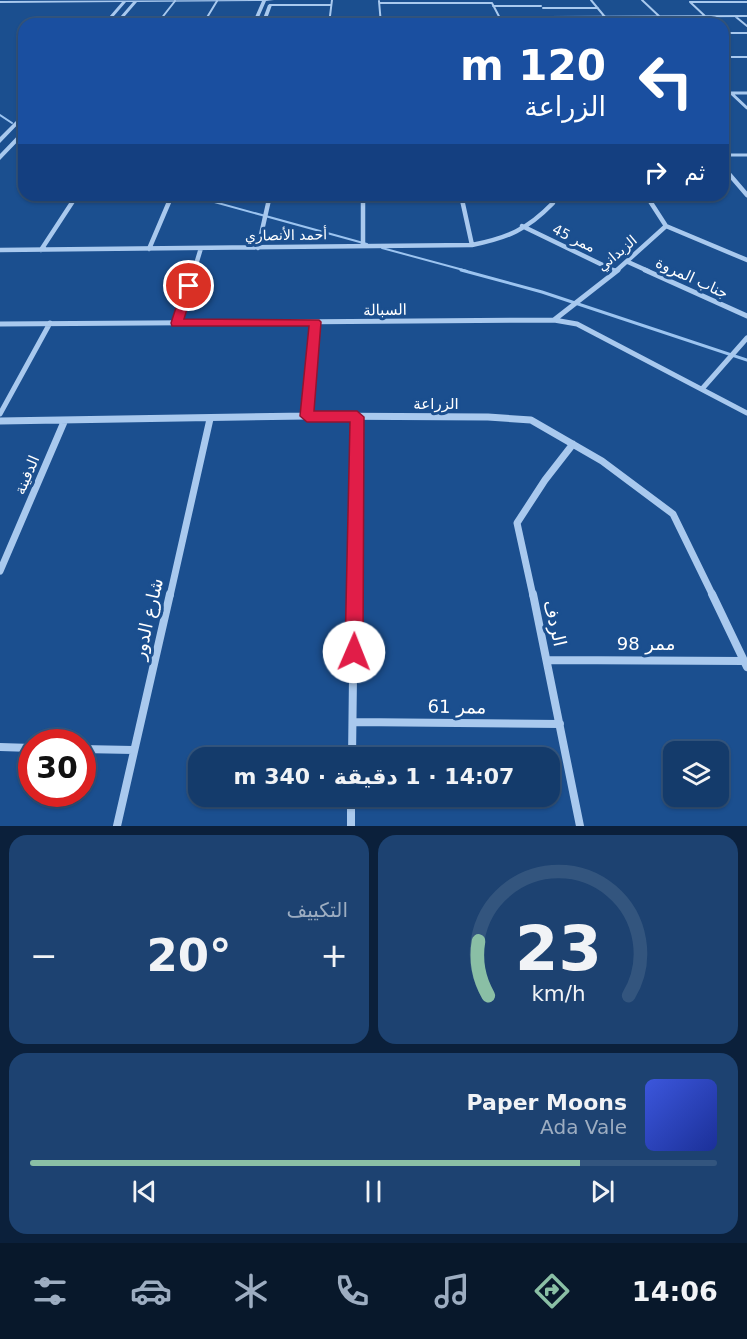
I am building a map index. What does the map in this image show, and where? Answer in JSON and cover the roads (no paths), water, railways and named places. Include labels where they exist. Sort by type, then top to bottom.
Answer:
[{"type":"street","points":[[330,18],[332,0]]},
{"type":"street","points":[[537,0],[549,17],[747,16]]},
{"type":"street","points":[[591,0],[605,17]]},
{"type":"street","points":[[642,0],[660,17]]},
{"type":"street","points":[[110,18],[125,1]]},
{"type":"street","points":[[122,18],[138,1]]},
{"type":"street","points":[[162,18],[175,1]]},
{"type":"street","points":[[0,2],[217,1],[331,5]]},
{"type":"street","points":[[207,18],[217,1]]},
{"type":"street","points":[[688,1],[706,17]]},
{"type":"street","points":[[688,1],[747,2]]},
{"type":"street","points":[[257,18],[264,2]]},
{"type":"street","points":[[492,3],[499,17],[381,18],[379,2],[492,3],[598,8]]},
{"type":"street","points":[[265,18],[271,3]]},
{"type":"street","points":[[735,16],[747,26]]},
{"type":"street","points":[[729,33],[747,33]]},
{"type":"street","points":[[729,58],[747,57]]},
{"type":"street","points":[[729,60],[747,62]]},
{"type":"street","points":[[731,93],[747,93]]},
{"type":"street","points":[[731,93],[747,108]]},
{"type":"street","points":[[0,141],[18,121]]},
{"type":"street","points":[[0,158],[18,138]]},
{"type":"street","points":[[729,155],[747,155]]},
{"type":"street","points":[[729,174],[747,195]]},
{"type":"street","points":[[41,250],[73,201]]},
{"type":"street","points":[[149,249],[169,201]]},
{"type":"street","points":[[258,248],[269,201]]},
{"type":"street","points":[[363,201],[363,246]]},
{"type":"street","points":[[462,201],[472,245]]},
{"type":"street","name":"أحمد الأنصاري","points":[[0,250],[472,245],[498,240],[548,209],[553,201]]},
{"type":"street","points":[[650,201],[666,226],[747,260]]},
{"type":"street","name":"ممر 45","points":[[522,226],[615,271]]},
{"type":"street","name":"الزبداني","points":[[554,320],[628,262],[666,226]]},
{"type":"street","points":[[177,323],[201,248]]},
{"type":"street","name":"جناب المروة","points":[[628,262],[747,316]]},
{"type":"street","name":"السبالة","points":[[0,324],[554,320],[578,324],[747,413]]},
{"type":"street","points":[[307,416],[315,322]]},
{"type":"street","points":[[0,414],[50,323]]},
{"type":"street","points":[[702,389],[747,338]]},
{"type":"street","name":"الزراعة","points":[[0,421],[64,422],[307,416],[488,417],[531,420],[628,479],[674,514],[745,664]]},
{"type":"street","points":[[352,747],[357,417]]},
{"type":"street","name":"شارع الدور","points":[[117,826],[210,419]]},
{"type":"street","name":"الدفينة","points":[[0,571],[64,422]]},
{"type":"street","name":"الردف","points":[[573,444],[544,480],[518,523],[548,660],[580,826]]},
{"type":"street","name":"ممر 98","points":[[548,660],[745,664]]},
{"type":"street","name":"ممر 61","points":[[353,722],[560,724]]},
{"type":"street","points":[[0,747],[18,748]]},
{"type":"street","points":[[96,749],[133,750]]},
{"type":"street","points":[[351,807],[351,826]]},
{"type":"waterway","points":[[0,115],[12,123]]},
{"type":"waterway","points":[[211,201],[367,244]]},
{"type":"waterway","points":[[382,248],[467,271]]},
{"type":"waterway","points":[[461,270],[542,292],[747,360]]}]
